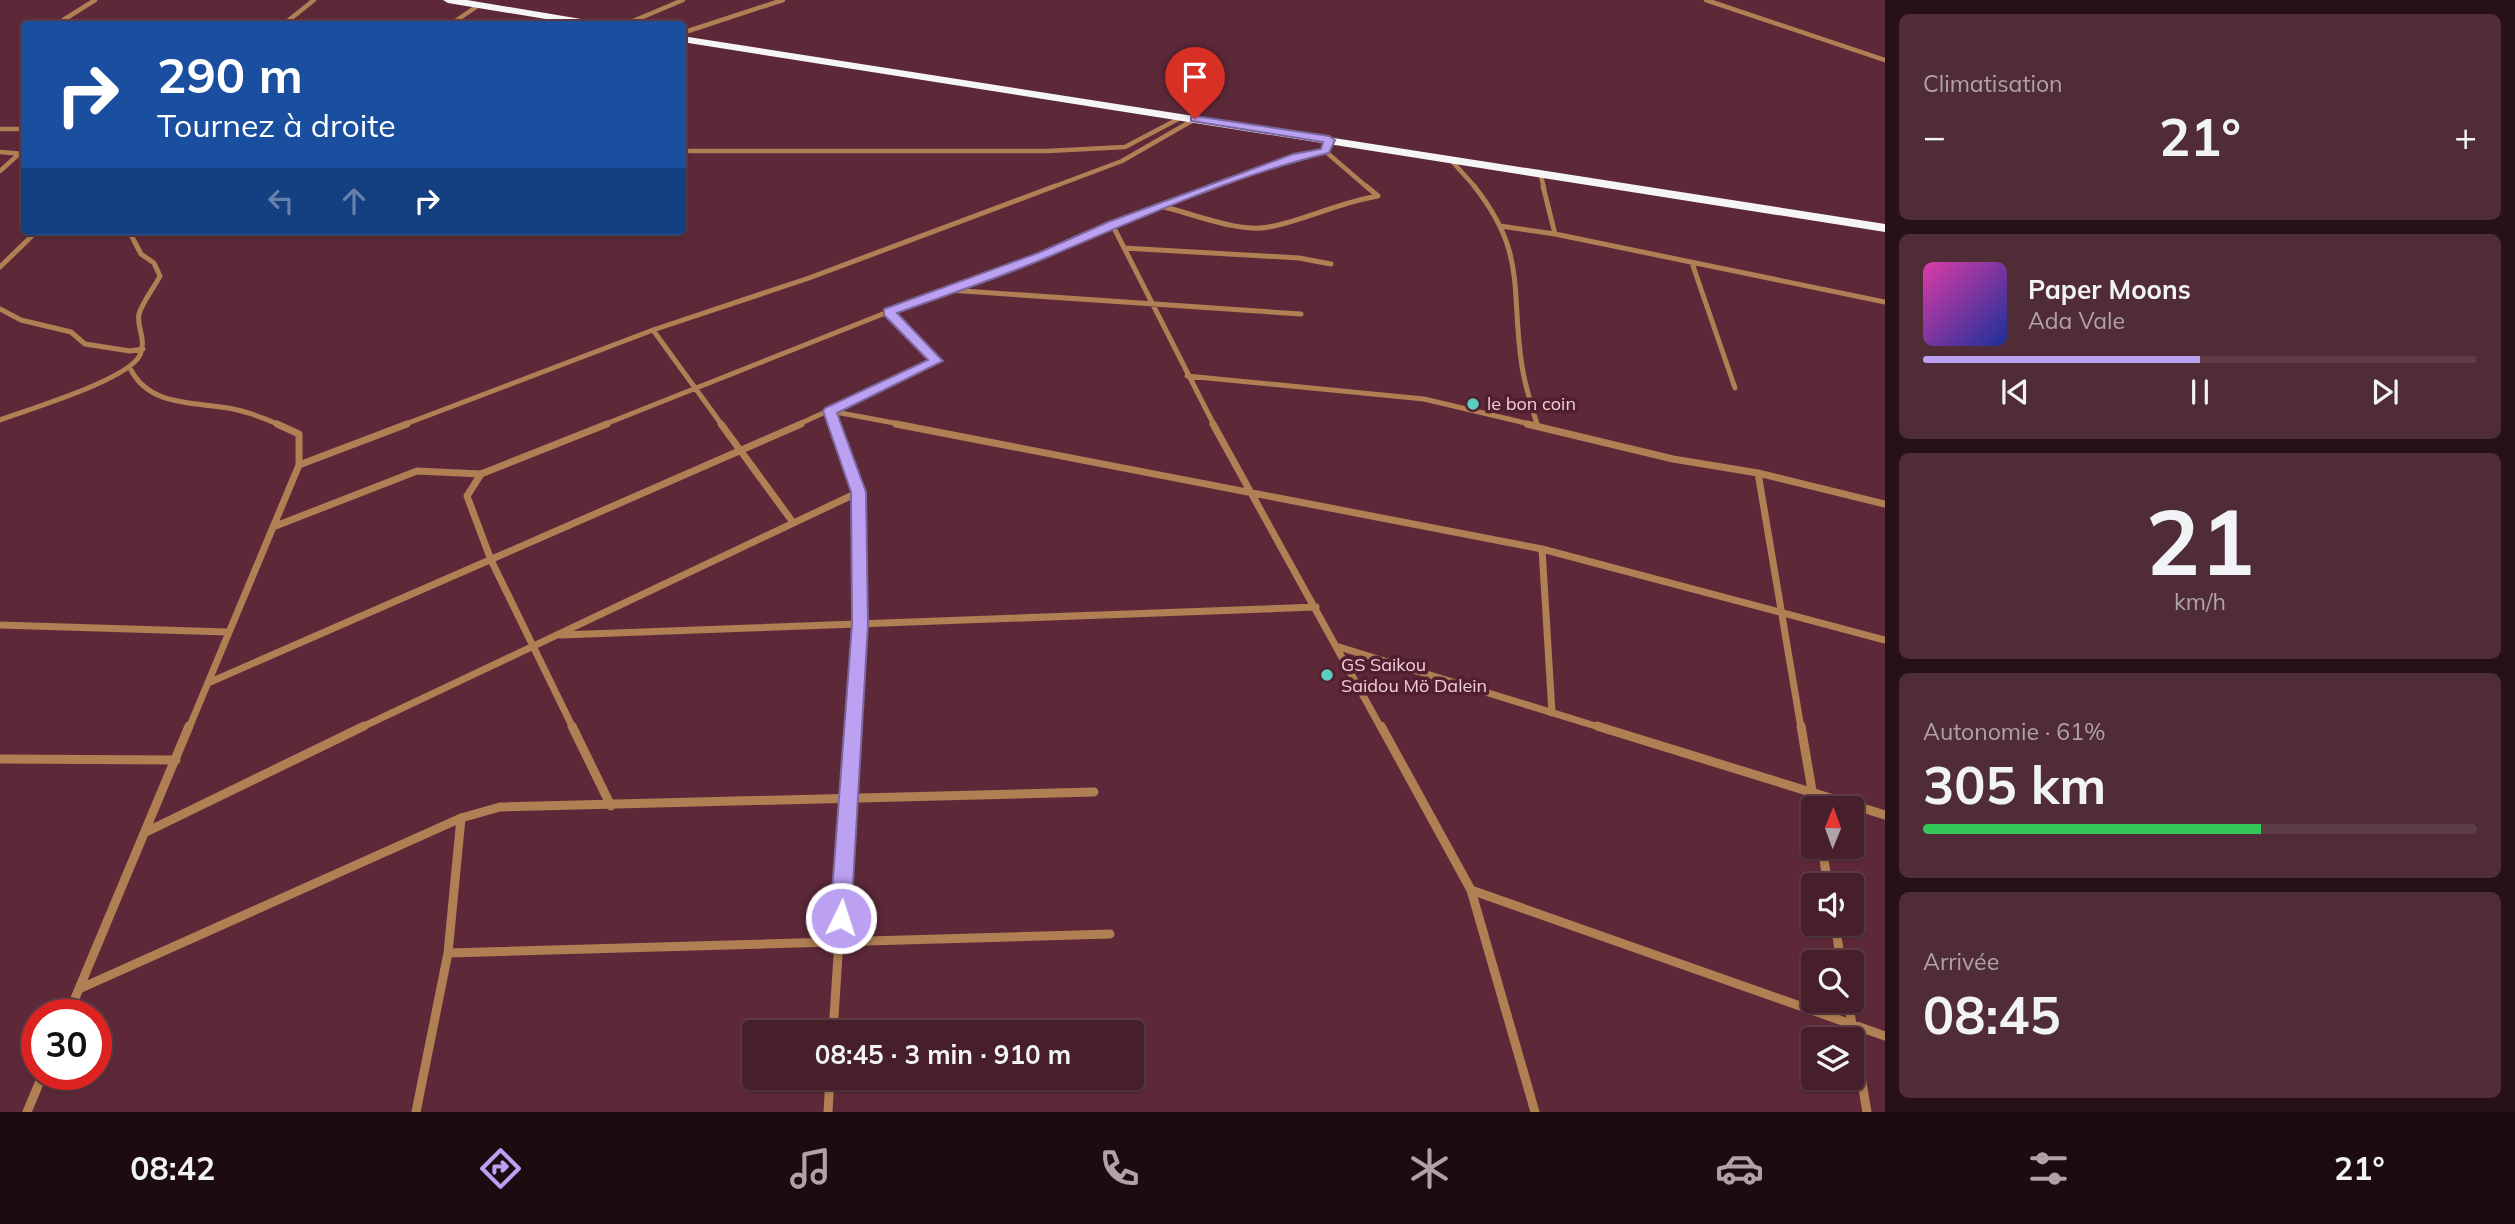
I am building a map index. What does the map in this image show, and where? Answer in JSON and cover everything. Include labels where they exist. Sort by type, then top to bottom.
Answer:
[{"type":"highway","points":[[448,0],[576,21]]},
{"type":"highway","points":[[686,40],[1189,118],[1327,145],[1450,158],[1885,228]]},
{"type":"street","points":[[62,21],[95,0]]},
{"type":"street","points":[[288,21],[314,0]]},
{"type":"street","points":[[633,21],[682,0]]},
{"type":"street","points":[[686,32],[783,0]]},
{"type":"street","points":[[1706,0],[1885,60]]},
{"type":"street","points":[[455,21],[476,3]]},
{"type":"street","points":[[686,150],[1048,151],[1125,147],[1189,118]]},
{"type":"street","points":[[299,464],[653,330],[809,278],[1122,161],[1189,118]]},
{"type":"street","points":[[0,130],[21,129]]},
{"type":"street","points":[[273,527],[417,471],[481,474],[943,290],[1042,256],[1112,224],[1327,145],[1378,196],[1351,200],[1269,227],[1248,228],[1163,207]]},
{"type":"street","points":[[0,152],[21,154]]},
{"type":"street","points":[[0,171],[21,155]]},
{"type":"street","points":[[1450,158],[1468,177],[1500,226],[1514,262],[1521,323],[1519,348],[1536,424]]},
{"type":"street","points":[[1540,172],[1555,234]]},
{"type":"street","points":[[1112,224],[1187,376],[1471,890],[1535,1112]]},
{"type":"street","points":[[1500,226],[1555,234],[1885,302]]},
{"type":"street","points":[[0,267],[33,235]]},
{"type":"street","points":[[0,420],[131,370],[143,349],[145,334],[138,316],[160,276],[154,263],[141,254],[131,235]]},
{"type":"street","points":[[1124,248],[1299,258],[1331,264]]},
{"type":"street","points":[[1692,262],[1735,388]]},
{"type":"street","points":[[943,290],[1301,314]]},
{"type":"street","points":[[0,309],[21,320],[71,332],[85,344],[130,351],[143,349]]},
{"type":"street","points":[[208,682],[740,451],[937,361],[889,312]]},
{"type":"street","points":[[653,330],[792,521]]},
{"type":"street","points":[[75,999],[299,464],[299,434],[244,411],[156,397],[143,390],[131,370]]},
{"type":"street","points":[[1187,376],[1413,397],[1536,424],[1673,459],[1758,473],[1885,505]]},
{"type":"street","points":[[830,411],[1542,549],[1885,640]]},
{"type":"street","points":[[830,411],[859,492],[860,624],[834,1020]]},
{"type":"street","points":[[1758,473],[1813,796]]},
{"type":"street","points":[[481,474],[467,495],[491,559],[611,806]]},
{"type":"street","points":[[146,832],[531,645],[859,492]]},
{"type":"street","points":[[1542,549],[1552,713]]},
{"type":"street","points":[[556,635],[1316,607]]},
{"type":"street","points":[[0,625],[227,632]]},
{"type":"street","points":[[1338,647],[1885,815]]},
{"type":"street","points":[[0,758],[176,760]]},
{"type":"street","points":[[79,989],[461,818],[500,807],[1094,792]]},
{"type":"street","points":[[416,1112],[448,953],[461,818]]},
{"type":"street","points":[[1471,890],[1885,1036]]},
{"type":"street","points":[[448,953],[1110,934]]},
{"type":"street","points":[[1850,1013],[1867,1112]]},
{"type":"street","points":[[27,1112],[36,1090]]},
{"type":"street","points":[[828,1112],[829,1090]]},
{"type":"place","name":"le bon coin","points":[[1473,404]]},
{"type":"place","name":"GS Saikou Saidou Mö Dalein","points":[[1327,675]]},
{"type":"route","points":[[841,918],[860,624],[859,492],[830,411],[937,361],[889,312],[961,283],[1042,256],[1112,224],[1297,157],[1325,151],[1329,140],[1195,119]]}]
